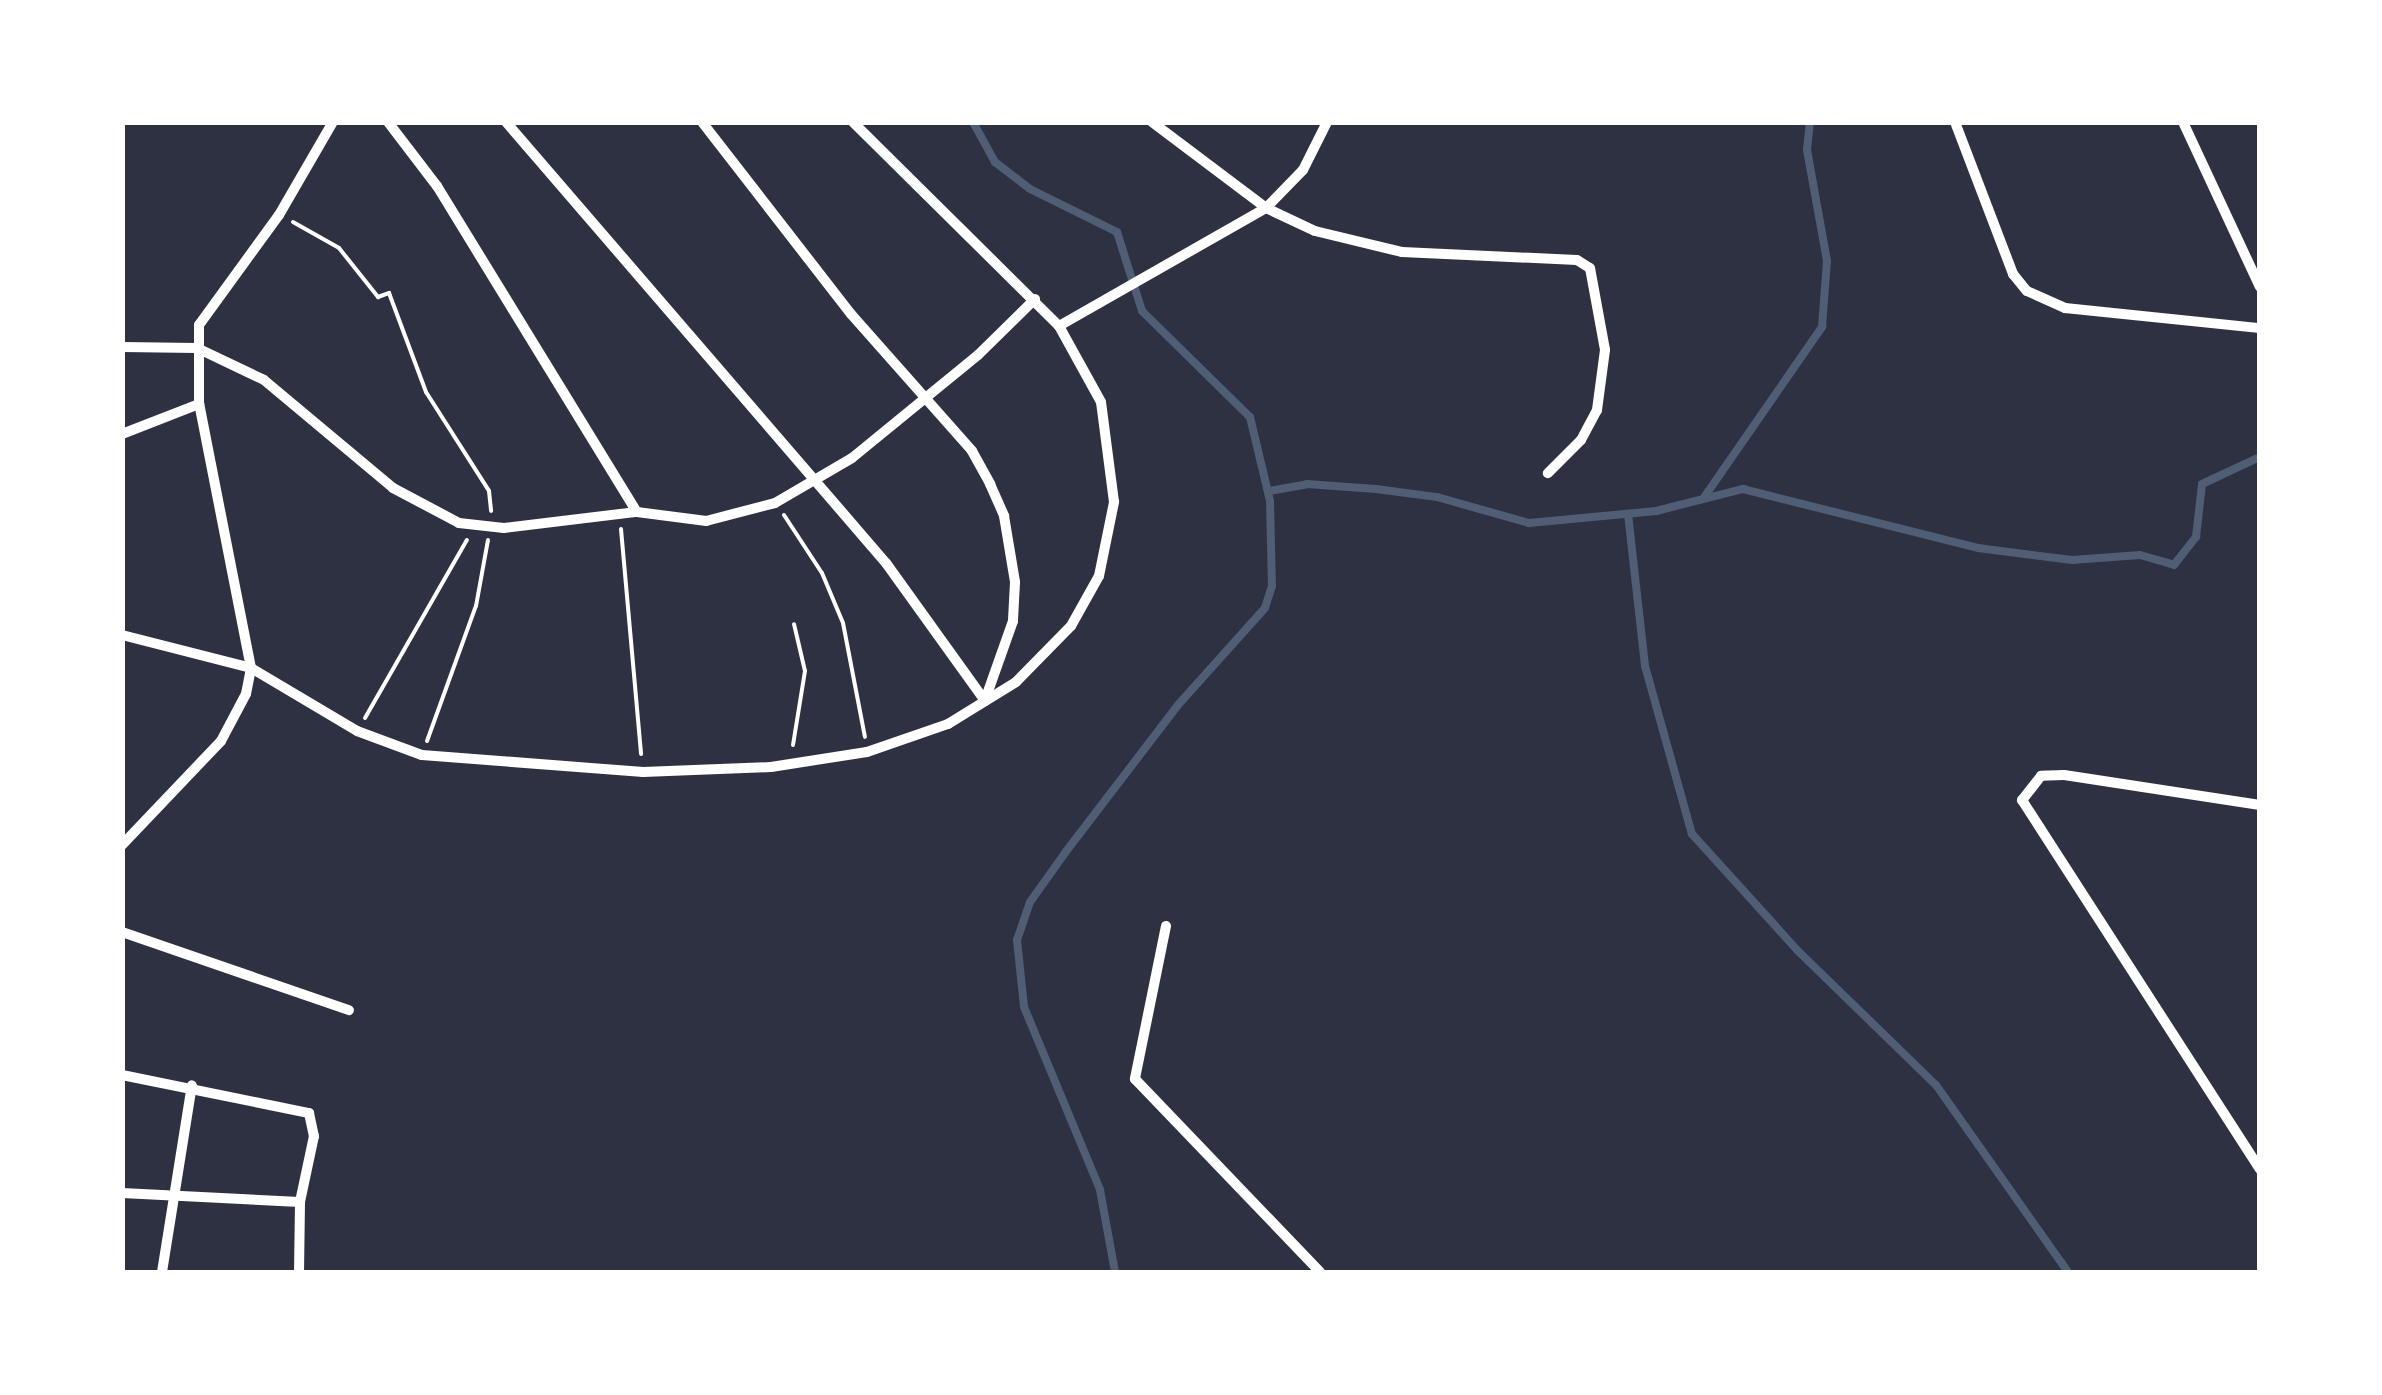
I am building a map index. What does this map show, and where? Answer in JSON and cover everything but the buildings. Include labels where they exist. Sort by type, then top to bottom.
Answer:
[{"type":"street","points":[[122,845],[235,722],[250,668],[199,404],[197,348],[205,309],[279,214],[332,122]]},
{"type":"street","points":[[388,122],[447,202],[637,512]]},
{"type":"street","points":[[506,122],[886,563],[985,701]]},
{"type":"street","points":[[702,122],[851,314],[929,398],[990,484],[1012,550],[1013,621],[985,701]]},
{"type":"street","points":[[122,635],[250,668],[356,730],[422,754],[643,772],[791,764],[867,752],[948,724],[1016,682],[1071,626],[1099,576],[1114,502],[1108,427],[1089,376],[1059,326],[854,122]]},
{"type":"street","points":[[1152,122],[1266,208],[1316,232],[1402,252],[1577,260],[1590,268],[1605,350],[1597,410],[1581,440],[1548,473]]},
{"type":"street","points":[[1059,326],[1266,208],[1302,170],[1326,122]]},
{"type":"street","points":[[1955,122],[2012,274],[2027,290],[2065,308],[2260,328]]},
{"type":"street","points":[[2183,122],[2260,287]]},
{"type":"street","points":[[122,346],[197,348],[286,395],[417,504],[474,526],[490,528],[637,512],[716,520],[776,503],[817,480],[929,398],[1034,298]]},
{"type":"street","points":[[122,434],[199,404]]},
{"type":"street","points":[[2260,805],[2064,775],[2041,776],[2022,800],[2260,1169]]},
{"type":"street","points":[[1166,926],[1135,1079],[1320,1272]]},
{"type":"street","points":[[122,932],[350,1010]]},
{"type":"street","points":[[122,1075],[296,1107],[315,1124],[300,1202],[299,1272]]},
{"type":"street","points":[[162,1272],[192,1085]]},
{"type":"street","points":[[122,1193],[300,1202]]},
{"type":"path","points":[[279,214],[340,248],[378,297],[389,294],[426,392],[489,490],[490,528],[476,606],[422,754]]},
{"type":"path","points":[[776,503],[822,573],[844,623],[867,752]]},
{"type":"path","points":[[620,514],[643,772]]},
{"type":"path","points":[[356,730],[423,624],[474,526]]},
{"type":"path","points":[[791,764],[805,671],[794,624]]},
{"type":"waterway","points":[[973,122],[995,162],[1030,189],[1117,232],[1142,311],[1250,417],[1270,501],[1272,586],[1265,608],[1178,705],[1065,853],[1030,902],[1017,940],[1024,1007],[1100,1190],[1115,1272]]},
{"type":"waterway","points":[[1705,496],[1822,327],[1827,261],[1807,150],[1810,122]]},
{"type":"waterway","points":[[1269,491],[1307,484],[1376,489],[1437,497],[1529,523],[1656,511],[1743,489],[1978,548],[2072,560],[2140,555],[2174,565],[2196,537],[2202,484],[2260,457]]},
{"type":"waterway","points":[[1628,514],[1645,666],[1692,834],[1797,950],[1936,1085],[2068,1272]]}]
